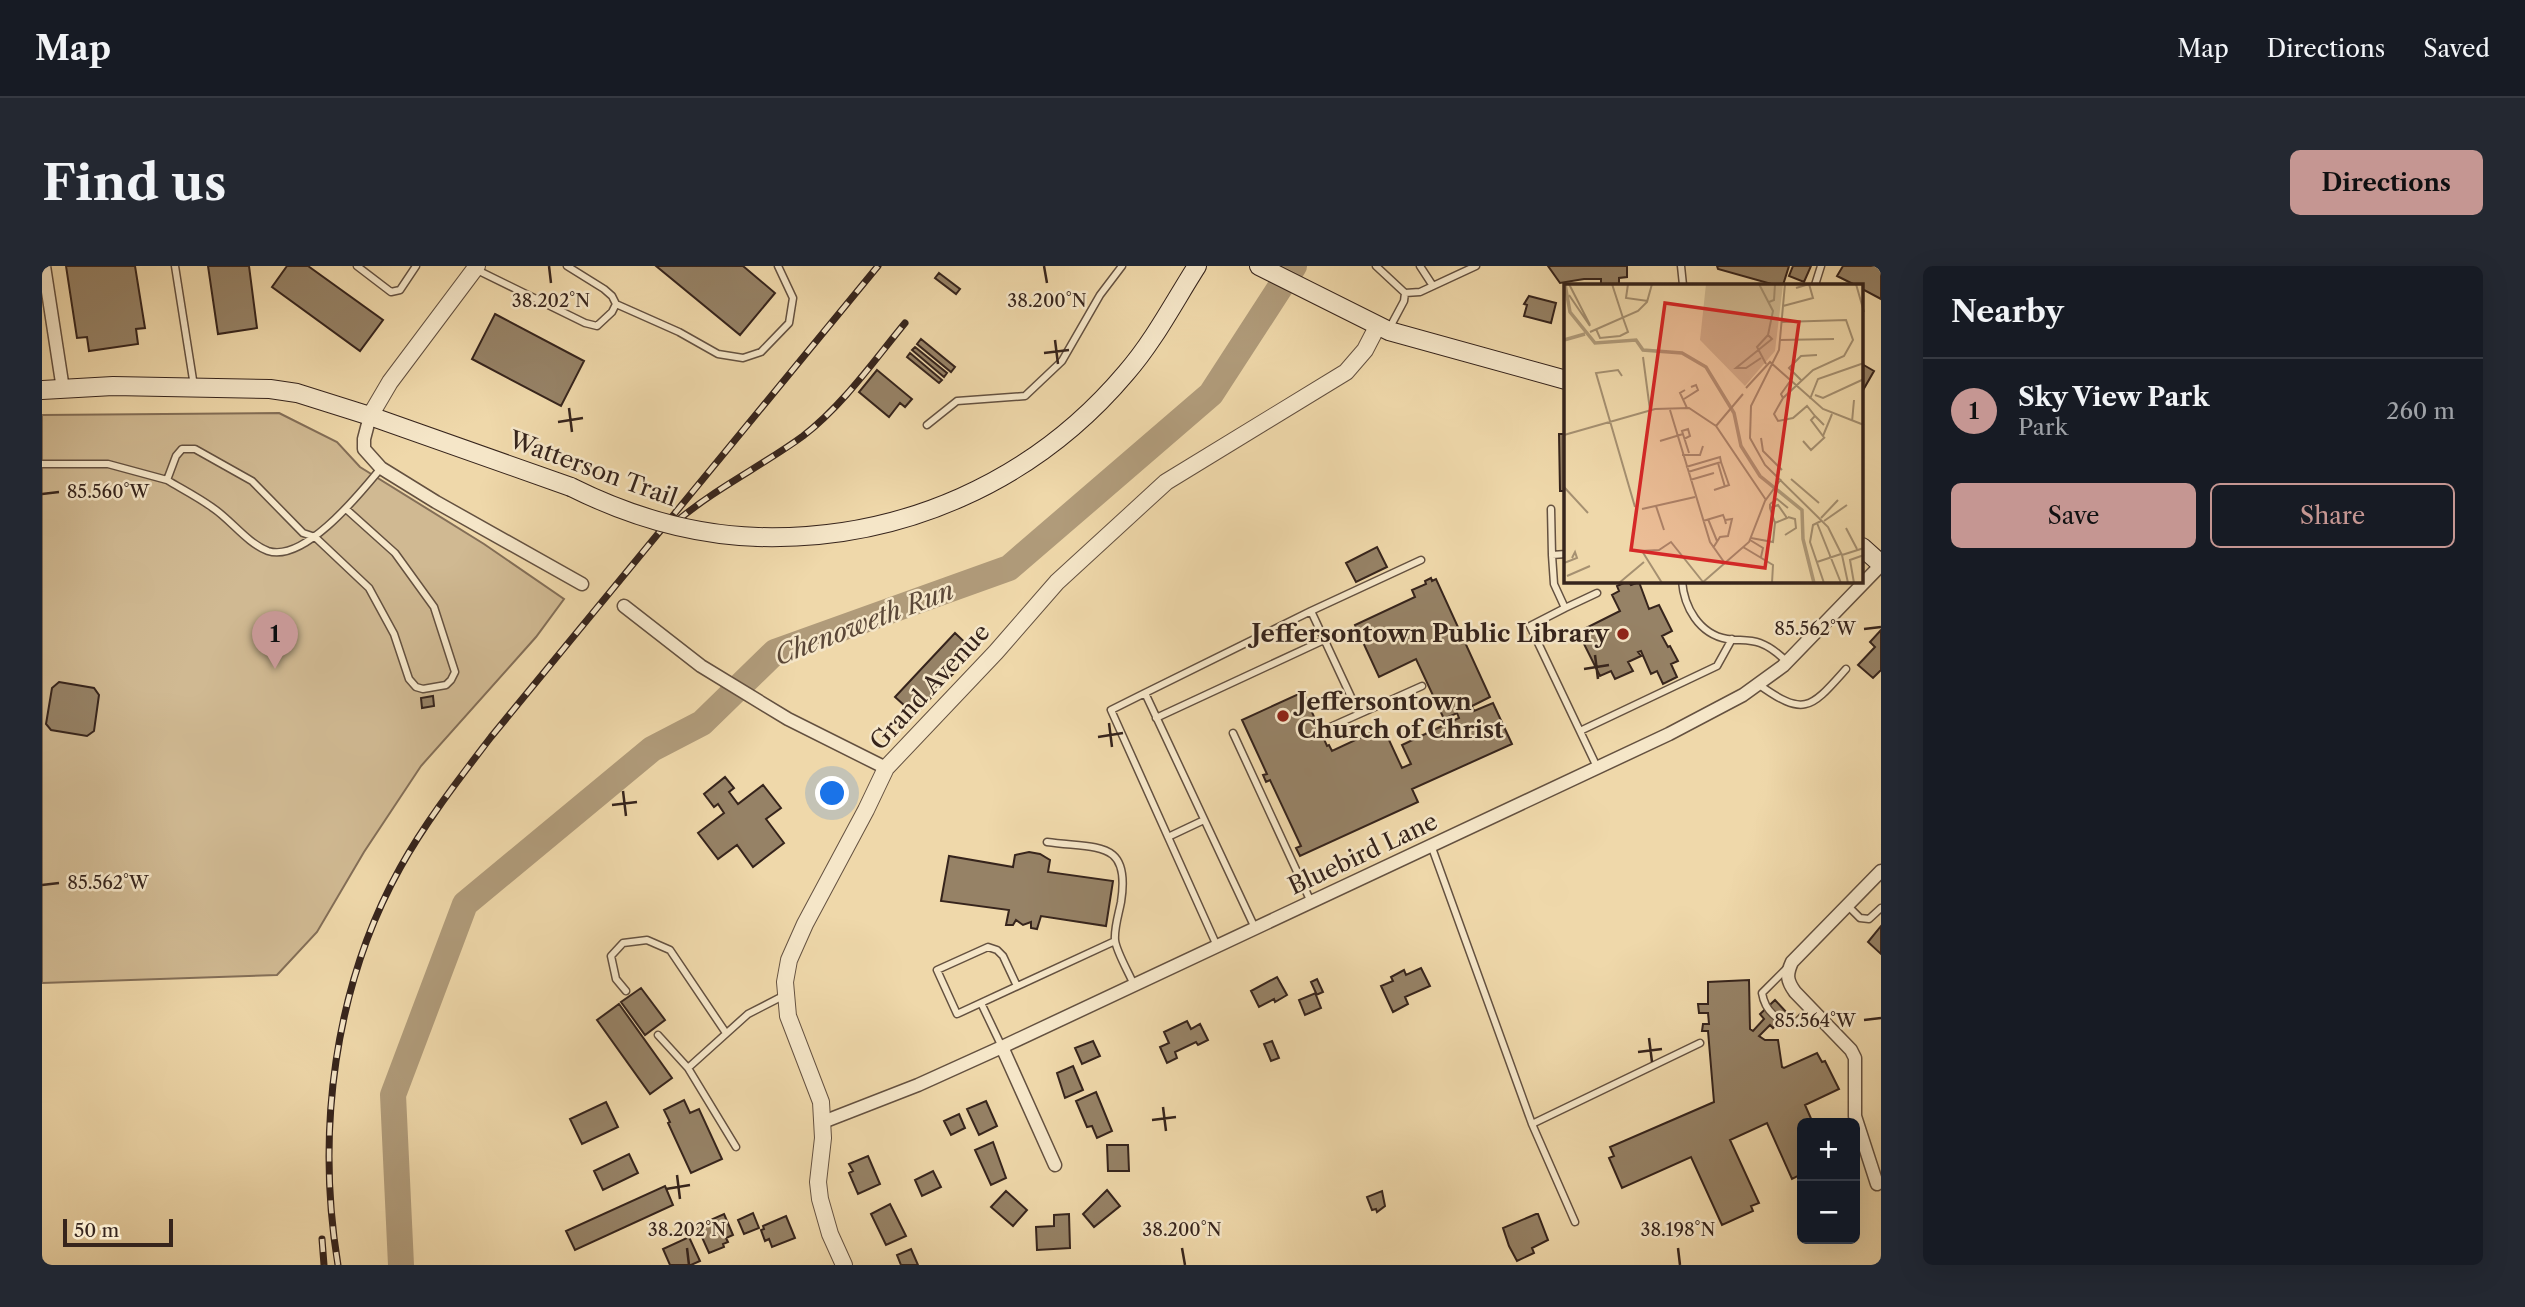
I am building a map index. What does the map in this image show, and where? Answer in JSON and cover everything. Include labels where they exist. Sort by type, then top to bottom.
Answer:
[{"type":"main road","name":"Watterson Trail","points":[[42,390],[113,386],[271,389],[297,393],[571,487],[631,513],[665,523],[707,532],[758,537],[824,536],[902,521],[975,493],[1042,452],[1102,401],[1148,344],[1197,266]]},
{"type":"main road","points":[[1262,268],[1383,328],[1564,380]]},
{"type":"main road","points":[[1864,549],[1881,564]]},
{"type":"street","points":[[44,266],[63,389]]},
{"type":"street","points":[[476,268],[390,382],[370,416],[364,449],[381,468],[582,584]]},
{"type":"street","name":"Grand Avenue","points":[[843,1265],[820,1199],[818,1182],[823,1138],[821,1102],[788,1016],[785,982],[789,960],[805,924],[886,768],[988,661],[1057,582],[1166,482],[1346,372],[1383,328]]},
{"type":"street","name":"Bluebird Lane","points":[[1864,582],[1881,564]]},
{"type":"street","name":"Bluebird Lane","points":[[822,1122],[918,1085],[1002,1047],[1694,721],[1743,695],[1787,662],[1863,583]]},
{"type":"street","points":[[624,606],[701,666],[751,697],[828,740],[886,768]]},
{"type":"street","points":[[1879,1185],[1854,1116],[1855,1058],[1851,1050],[1788,983],[1787,975],[1790,966],[1881,871]]},
{"type":"street","points":[[1002,1047],[1055,1166]]},
{"type":"lane","points":[[176,266],[194,388]]},
{"type":"lane","points":[[357,266],[391,292],[400,290],[416,266]]},
{"type":"lane","points":[[567,266],[604,289],[616,304],[679,332],[718,354],[743,358],[761,352],[789,323],[793,298],[778,266]]},
{"type":"lane","points":[[927,425],[957,401],[1024,396],[1062,361],[1100,295],[1122,266]]},
{"type":"lane","points":[[1376,266],[1405,293],[1420,292],[1476,266]]},
{"type":"lane","points":[[1420,266],[1433,286]]},
{"type":"lane","points":[[1681,266],[1683,284]]},
{"type":"lane","points":[[1815,284],[1821,266]]},
{"type":"lane","points":[[476,268],[585,323],[597,326],[612,312],[616,304]]},
{"type":"lane","points":[[1383,328],[1404,302],[1405,293]]},
{"type":"lane","points":[[167,480],[176,456],[182,449],[195,449],[252,481],[303,533],[315,537],[369,588],[394,634],[409,679],[416,687],[422,689],[446,685],[455,672],[434,607],[395,553],[346,509]]},
{"type":"lane","points":[[42,464],[108,464],[167,480],[214,508],[270,552],[290,549],[315,537],[346,509],[381,468]]},
{"type":"lane","points":[[1551,509],[1554,584],[1565,608]]},
{"type":"lane","points":[[1552,555],[1564,554]]},
{"type":"lane","points":[[1217,946],[1111,710],[1421,560]]},
{"type":"lane","points":[[1682,583],[1689,608],[1698,622],[1712,634],[1756,641],[1769,646],[1787,662]]},
{"type":"lane","points":[[1597,593],[1530,625],[1597,767]]},
{"type":"lane","points":[[1311,611],[1359,714]]},
{"type":"lane","points":[[1580,731],[1717,666],[1732,639]]},
{"type":"lane","points":[[1156,718],[1324,640]]},
{"type":"lane","points":[[1758,684],[1790,704],[1804,705],[1817,701],[1846,669]]},
{"type":"lane","points":[[1328,728],[1422,686]]},
{"type":"lane","points":[[1145,693],[1255,928]]},
{"type":"lane","points":[[1233,733],[1311,901]]},
{"type":"lane","points":[[1168,837],[1204,820]]},
{"type":"lane","points":[[1047,842],[1105,850],[1117,856],[1125,880],[1115,941],[1134,985]]},
{"type":"lane","points":[[1431,845],[1532,1124],[1575,1222]]},
{"type":"lane","points":[[1847,905],[1860,918],[1869,919],[1881,908]]},
{"type":"lane","points":[[626,990],[616,979],[611,956],[623,943],[647,940],[670,950],[726,1033]]},
{"type":"lane","points":[[1017,986],[1003,956],[988,947],[937,970],[957,1014],[1115,941]]},
{"type":"lane","points":[[1790,966],[1762,993],[1762,999],[1770,1013],[1787,1023],[1796,1023],[1811,1009]]},
{"type":"lane","points":[[688,1068],[748,1014],[785,996]]},
{"type":"lane","points":[[981,1003],[1002,1047]]},
{"type":"lane","points":[[658,1035],[688,1068],[736,1147]]},
{"type":"lane","points":[[1532,1124],[1700,1043]]},
{"type":"shaded area","points":[[279,413],[337,442],[360,467],[484,544],[564,599],[536,637],[421,766],[364,852],[317,932],[277,975],[42,983],[42,415]]},
{"type":"building","points":[[66,266],[135,266],[145,328],[136,329],[138,344],[89,351],[87,337],[77,338]]},
{"type":"building","points":[[208,266],[249,266],[257,328],[218,334]]},
{"type":"building","points":[[287,266],[308,266],[383,320],[360,351],[272,287]]},
{"type":"building","points":[[656,266],[743,266],[775,293],[740,335]]},
{"type":"building","points":[[1548,266],[1627,266],[1627,277],[1619,278],[1619,284],[1601,284],[1601,279],[1560,283]]},
{"type":"building","points":[[1717,266],[1789,266],[1783,284],[1771,284],[1718,269]]},
{"type":"building","points":[[1793,266],[1811,266],[1804,282],[1789,276]]},
{"type":"building","points":[[1843,266],[1881,266],[1881,299],[1864,290],[1864,284],[1853,284],[1837,276]]},
{"type":"building","points":[[939,273],[960,289],[956,294],[935,278]]},
{"type":"building","points":[[1529,296],[1556,303],[1551,323],[1524,316],[1527,305],[1524,304]]},
{"type":"building","points":[[495,314],[584,361],[561,406],[472,359]]},
{"type":"building","points":[[921,339],[955,367],[951,372],[917,344]]},
{"type":"building","points":[[915,347],[947,373],[944,377],[912,350]]},
{"type":"building","points":[[910,353],[942,380],[939,383],[907,357]]},
{"type":"building","points":[[1864,365],[1874,371],[1864,388]]},
{"type":"building","points":[[877,370],[912,399],[905,407],[900,403],[889,417],[859,392]]},
{"type":"building","points":[[1559,434],[1564,434],[1564,491],[1560,491]]},
{"type":"building","points":[[1377,547],[1387,567],[1356,582],[1346,563]]},
{"type":"building","name":"Jeffersontown Church of Christ","points":[[1431,578],[1432,581],[1436,579],[1490,697],[1472,706],[1474,711],[1493,703],[1512,744],[1412,789],[1418,802],[1300,856],[1296,848],[1301,846],[1270,780],[1266,782],[1263,775],[1267,774],[1242,720],[1303,692],[1327,746],[1329,745],[1332,751],[1383,727],[1402,768],[1411,764],[1402,745],[1459,718],[1457,713],[1444,719],[1416,659],[1379,677],[1355,625],[1415,597],[1412,590],[1426,584],[1425,581]]},
{"type":"building","name":"Jeffersontown Public Library","points":[[1639,583],[1649,609],[1659,605],[1672,631],[1662,636],[1678,661],[1671,664],[1677,677],[1663,684],[1657,671],[1651,674],[1641,651],[1638,652],[1641,656],[1628,662],[1633,671],[1615,679],[1611,671],[1600,676],[1578,632],[1620,611],[1612,595],[1619,591],[1617,586]]},
{"type":"building","points":[[1881,630],[1881,670],[1873,678],[1858,665],[1875,647],[1870,642]]},
{"type":"building","points":[[955,633],[974,651],[915,715],[895,697]]},
{"type":"building","points":[[59,682],[94,688],[99,695],[94,731],[87,736],[51,730],[46,724],[52,688]]},
{"type":"building","points":[[433,696],[434,706],[422,708],[421,698]]},
{"type":"building","points":[[725,777],[734,788],[729,792],[738,804],[763,785],[781,808],[766,819],[784,843],[753,867],[737,845],[718,859],[698,833],[724,813],[718,804],[714,807],[704,794]]},
{"type":"building","points":[[1029,852],[1050,860],[1048,872],[1113,881],[1106,926],[1041,916],[1037,929],[1031,928],[1031,922],[1023,925],[1016,920],[1013,925],[1006,925],[1009,910],[941,901],[949,856],[1013,867],[1015,855]]},
{"type":"building","points":[[1881,926],[1881,954],[1868,942]]},
{"type":"building","points":[[1421,968],[1430,986],[1405,997],[1408,1004],[1393,1012],[1381,986],[1393,981],[1391,977],[1404,970],[1406,975]]},
{"type":"building","points":[[1277,977],[1287,995],[1259,1007],[1251,991]]},
{"type":"building","points":[[1317,979],[1323,992],[1316,995],[1321,1008],[1305,1015],[1299,1000],[1316,993],[1311,982]]},
{"type":"building","points":[[1749,980],[1750,1029],[1753,1031],[1764,1019],[1760,1014],[1775,1000],[1788,1014],[1773,1028],[1770,1025],[1759,1036],[1765,1040],[1778,1040],[1784,1068],[1817,1053],[1822,1062],[1825,1061],[1839,1089],[1805,1105],[1811,1118],[1797,1118],[1797,1176],[1792,1179],[1767,1123],[1730,1140],[1759,1203],[1751,1206],[1753,1211],[1722,1225],[1691,1157],[1622,1188],[1609,1158],[1614,1156],[1610,1147],[1714,1102],[1708,1031],[1702,1031],[1703,1024],[1709,1024],[1708,1013],[1699,1013],[1698,1004],[1708,1004],[1708,982]]},
{"type":"building","points":[[641,988],[665,1020],[645,1035],[621,1002]]},
{"type":"building","points":[[619,1004],[672,1078],[650,1094],[597,1020]]},
{"type":"building","points":[[1187,1021],[1191,1029],[1200,1024],[1208,1040],[1198,1045],[1196,1042],[1175,1052],[1177,1058],[1167,1063],[1160,1047],[1169,1043],[1164,1032]]},
{"type":"building","points":[[1093,1041],[1100,1056],[1082,1064],[1075,1048]]},
{"type":"building","points":[[1272,1041],[1279,1058],[1271,1061],[1264,1044]]},
{"type":"building","points":[[1073,1066],[1083,1090],[1065,1098],[1057,1073]]},
{"type":"building","points":[[1096,1092],[1112,1131],[1097,1138],[1092,1126],[1087,1127],[1076,1101]]},
{"type":"building","points":[[684,1100],[690,1113],[699,1109],[722,1159],[691,1173],[664,1110]]},
{"type":"building","points":[[986,1101],[997,1126],[979,1135],[967,1109]]},
{"type":"building","points":[[606,1102],[618,1127],[582,1144],[570,1119]]},
{"type":"building","points":[[959,1114],[965,1128],[951,1135],[944,1121]]},
{"type":"building","points":[[993,1142],[1006,1178],[991,1185],[975,1150]]},
{"type":"building","points":[[1107,1145],[1128,1145],[1129,1171],[1108,1171]]},
{"type":"building","points":[[629,1154],[638,1173],[603,1190],[594,1171]]},
{"type":"building","points":[[868,1156],[880,1184],[858,1194],[849,1173],[853,1171],[849,1164]]},
{"type":"building","points":[[933,1171],[941,1187],[922,1196],[915,1180]]},
{"type":"building","points":[[665,1186],[673,1205],[575,1250],[566,1231]]},
{"type":"building","points":[[1107,1190],[1120,1206],[1094,1227],[1083,1214]]},
{"type":"building","points":[[1006,1191],[1027,1210],[1013,1226],[991,1207]]},
{"type":"building","points":[[1382,1191],[1385,1206],[1377,1212],[1376,1209],[1372,1210],[1367,1197]]},
{"type":"building","points":[[890,1204],[906,1236],[886,1245],[871,1214]]},
{"type":"building","points":[[753,1213],[759,1228],[744,1234],[738,1220]]},
{"type":"building","points":[[724,1214],[733,1235],[726,1238],[728,1242],[723,1244],[724,1247],[709,1253],[697,1226]]},
{"type":"building","points":[[1069,1214],[1070,1248],[1037,1250],[1036,1227],[1054,1226],[1054,1215]]},
{"type":"building","points":[[1536,1214],[1548,1240],[1532,1248],[1534,1253],[1517,1261],[1503,1228]]},
{"type":"building","points":[[786,1216],[795,1238],[772,1247],[769,1239],[765,1241],[761,1230],[764,1229],[763,1226]]},
{"type":"building","points":[[689,1237],[700,1261],[691,1265],[670,1265],[663,1249]]},
{"type":"building","points":[[911,1249],[918,1265],[901,1265],[897,1255]]},
{"type":"waterway","name":"Chenoweth Run","points":[[401,1265],[393,1095],[465,904],[652,749],[702,723],[775,652],[1009,568],[1211,394],[1294,266]]},
{"type":"railway","points":[[338,1265],[329,1164],[336,1061],[359,962],[377,914],[400,868],[432,817],[491,737],[878,266]]},
{"type":"railway","points":[[677,521],[818,424],[857,382],[905,323]]},
{"type":"railway","points":[[322,1239],[324,1265]]},
{"type":"place","name":"Jeffersontown Public Library","points":[[1623,634]]},
{"type":"place","name":"Sky View Park","points":[[275,669]]},
{"type":"place","name":"Jeffersontown Church of Christ","points":[[1283,716]]}]
